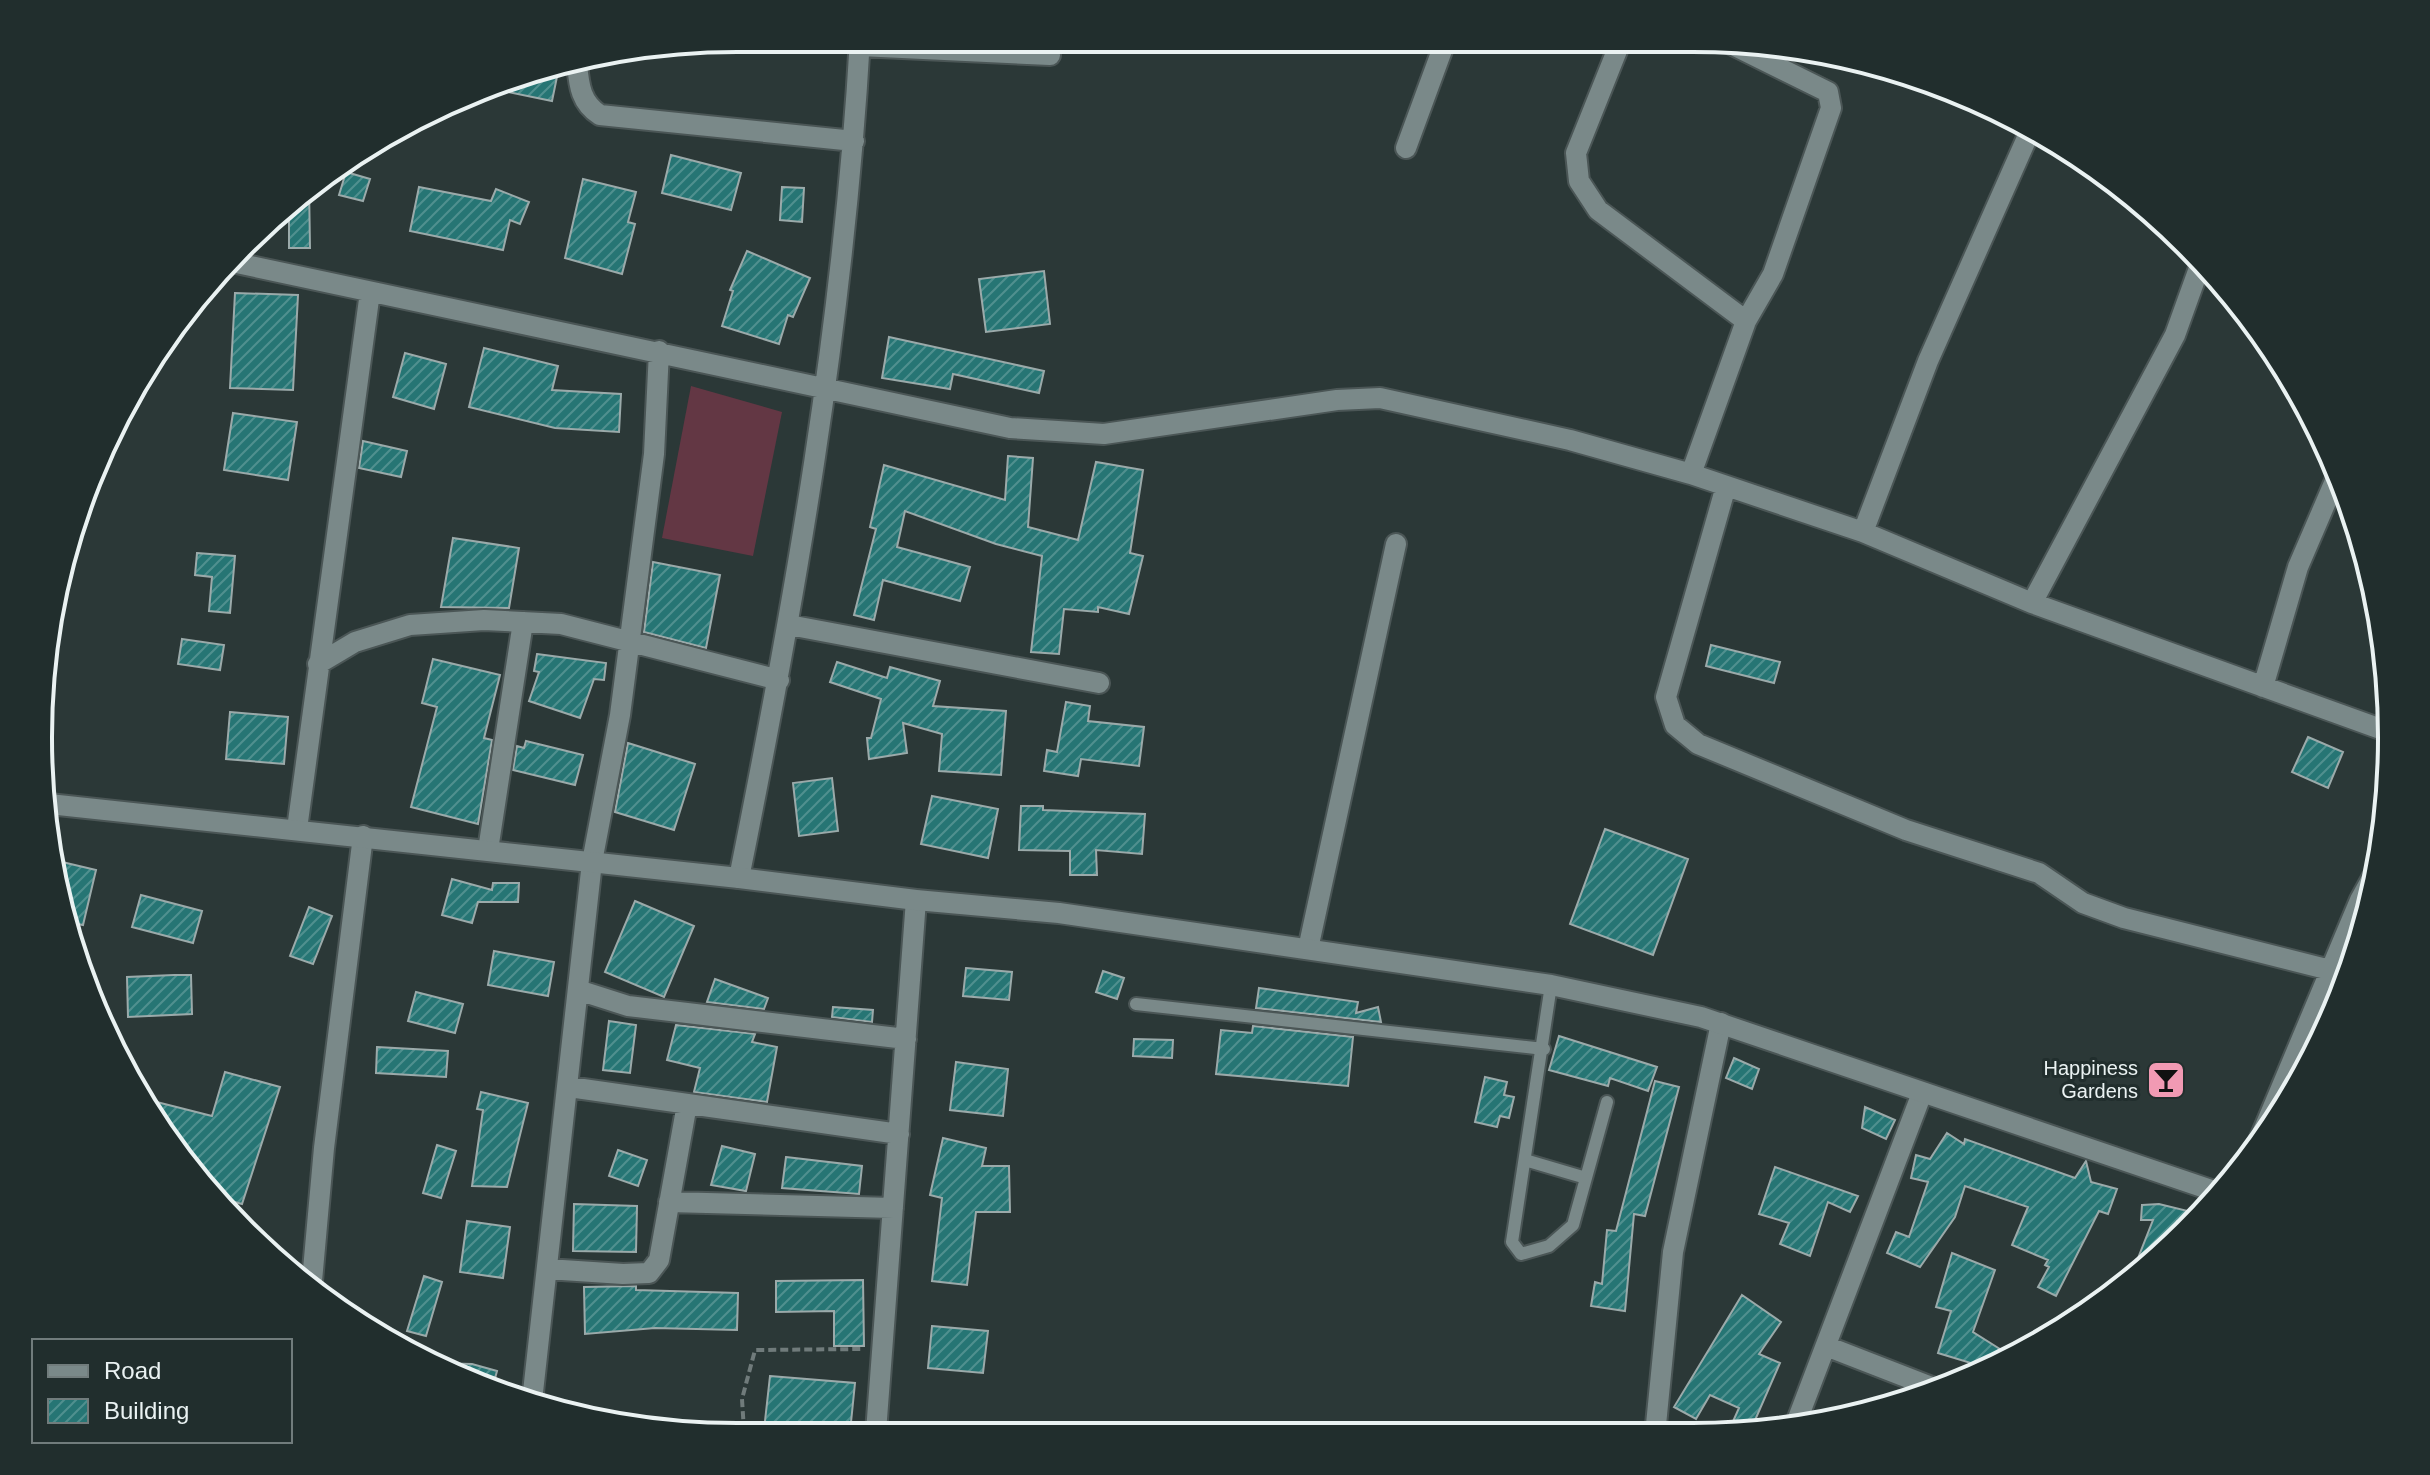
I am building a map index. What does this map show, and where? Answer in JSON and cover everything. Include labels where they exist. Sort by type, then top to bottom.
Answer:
[{"type":"street","points":[[739,878],[789,625],[826,389],[854,141],[859,52]]},
{"type":"street","points":[[1006,52],[1050,55]]},
{"type":"street","points":[[1406,148],[1441,52]]},
{"type":"street","points":[[1616,52],[1576,153],[1579,181],[1598,210],[1746,321]]},
{"type":"street","points":[[1691,474],[1746,321],[1773,274],[1831,108],[1828,92],[1810,80],[1755,55]]},
{"type":"street","points":[[578,71],[580,90],[588,108],[600,115],[854,141]]},
{"type":"street","points":[[1863,532],[1881,477],[1928,361],[2026,139]]},
{"type":"street","points":[[242,264],[1010,428],[1104,434],[1337,400],[1380,398],[1570,440],[1691,474],[1863,532],[2032,603],[2378,728]]},
{"type":"street","points":[[2032,603],[2175,335],[2197,274]]},
{"type":"street","points":[[297,829],[370,292]]},
{"type":"street","points":[[533,1392],[592,862],[620,715],[627,641],[654,454],[659,351]]},
{"type":"street","points":[[1726,486],[1666,697],[1675,725],[1698,744],[1906,830],[2039,873],[2083,903],[2124,918],[2330,970]]},
{"type":"street","points":[[2263,687],[2298,567],[2331,489]]},
{"type":"street","points":[[1308,949],[1396,544]]},
{"type":"street","points":[[318,664],[355,642],[410,625],[484,620],[561,624],[779,680]]},
{"type":"street","points":[[488,850],[523,622]]},
{"type":"street","points":[[789,625],[1099,683]]},
{"type":"street","points":[[56,805],[363,836],[916,900],[1059,913],[1551,985],[1721,1023],[2208,1189]]},
{"type":"street","points":[[313,1275],[324,1148],[363,836]]},
{"type":"street","points":[[877,1423],[916,900]]},
{"type":"street","points":[[2281,1088],[2354,918]]},
{"type":"street","points":[[578,990],[628,1006],[906,1039]]},
{"type":"street","points":[[1656,1423],[1673,1252],[1721,1023]]},
{"type":"street","points":[[569,1087],[899,1134]]},
{"type":"street","points":[[1800,1414],[1922,1093]]},
{"type":"street","points":[[547,1269],[649,1273],[659,1260],[687,1104]]},
{"type":"street","points":[[669,1202],[893,1208]]},
{"type":"street","points":[[1826,1346],[1922,1383]]},
{"type":"lane","points":[[1551,985],[1544,1049],[1512,1242],[1521,1254],[1549,1246],[1573,1225],[1607,1102]]},
{"type":"lane","points":[[1136,1004],[1544,1049]]},
{"type":"lane","points":[[1525,1160],[1586,1178]]},
{"type":"path","points":[[744,1423],[742,1399],[755,1350],[883,1349]]},
{"type":"shaded area","points":[[691,386],[782,412],[753,556],[662,538]]},
{"type":"building","points":[[557,76],[552,101],[507,92]]},
{"type":"building","points":[[671,155],[741,173],[731,210],[662,193]]},
{"type":"building","points":[[350,173],[370,179],[363,201],[339,195],[345,177]]},
{"type":"building","points":[[583,179],[636,192],[628,222],[635,224],[622,274],[565,258]]},
{"type":"building","points":[[419,187],[491,201],[496,189],[529,202],[520,224],[510,220],[503,250],[410,231]]},
{"type":"building","points":[[782,187],[804,188],[802,222],[780,220]]},
{"type":"building","points":[[309,203],[310,248],[289,248],[289,220]]},
{"type":"building","points":[[747,251],[810,278],[793,317],[788,315],[779,344],[722,326],[733,291],[730,290]]},
{"type":"building","points":[[1044,271],[1050,324],[986,332],[979,279]]},
{"type":"building","points":[[235,293],[298,295],[293,390],[230,388]]},
{"type":"building","points":[[889,337],[1044,371],[1039,393],[953,374],[950,389],[882,378]]},
{"type":"building","points":[[484,348],[558,366],[552,390],[621,394],[619,432],[555,428],[469,407]]},
{"type":"building","points":[[405,353],[446,364],[434,409],[393,397]]},
{"type":"building","points":[[233,413],[297,422],[288,480],[224,470]]},
{"type":"building","points":[[363,441],[407,451],[401,477],[359,468]]},
{"type":"building","points":[[1008,456],[1033,458],[1028,527],[1078,540],[1096,462],[1143,470],[1130,553],[1143,556],[1129,614],[1098,607],[1098,612],[1064,609],[1059,654],[1031,652],[1042,556],[996,544],[905,511],[897,547],[970,567],[960,601],[883,580],[874,620],[854,615],[876,529],[870,527],[884,465],[1005,500]]},
{"type":"building","points":[[453,538],[519,548],[509,608],[441,607]]},
{"type":"building","points":[[197,553],[235,556],[230,613],[209,611],[212,577],[195,575]]},
{"type":"building","points":[[653,562],[720,575],[706,648],[644,632]]},
{"type":"building","points":[[182,639],[224,645],[220,670],[178,664]]},
{"type":"building","points":[[1711,645],[1780,662],[1774,683],[1706,666]]},
{"type":"building","points":[[537,654],[606,663],[604,680],[594,679],[580,718],[529,701],[539,672],[534,671]]},
{"type":"building","points":[[433,659],[500,675],[484,738],[492,740],[478,824],[411,807],[437,707],[422,703]]},
{"type":"building","points":[[837,662],[887,678],[890,667],[940,681],[933,706],[1006,711],[1001,775],[939,771],[942,734],[903,723],[907,753],[869,759],[867,738],[871,738],[881,699],[830,682]]},
{"type":"building","points":[[1066,702],[1090,706],[1088,721],[1144,727],[1139,766],[1081,759],[1078,776],[1044,771],[1047,750],[1057,752]]},
{"type":"building","points":[[230,712],[288,717],[284,764],[226,759]]},
{"type":"building","points":[[2308,737],[2343,752],[2328,788],[2292,772]]},
{"type":"building","points":[[526,741],[583,755],[575,785],[513,770],[517,746],[524,748]]},
{"type":"building","points":[[628,743],[695,764],[674,830],[615,812]]},
{"type":"building","points":[[832,778],[838,831],[799,836],[793,783]]},
{"type":"building","points":[[932,796],[998,809],[988,858],[921,844]]},
{"type":"building","points":[[1021,806],[1043,806],[1043,810],[1145,814],[1142,854],[1096,850],[1097,875],[1070,875],[1070,851],[1019,850]]},
{"type":"building","points":[[1605,829],[1688,859],[1653,955],[1570,924]]},
{"type":"building","points":[[64,862],[96,870],[83,925],[78,924]]},
{"type":"building","points":[[452,879],[492,890],[493,883],[519,883],[518,902],[478,902],[472,923],[442,915]]},
{"type":"building","points":[[141,895],[202,911],[193,943],[132,927]]},
{"type":"building","points":[[635,901],[694,926],[664,997],[605,972]]},
{"type":"building","points":[[309,907],[332,916],[313,964],[290,956]]},
{"type":"building","points":[[494,951],[554,962],[548,996],[488,985]]},
{"type":"building","points":[[966,968],[1012,972],[1009,1000],[963,996]]},
{"type":"building","points":[[1103,971],[1124,978],[1117,999],[1096,992]]},
{"type":"building","points":[[191,975],[192,1014],[128,1017],[127,977]]},
{"type":"building","points":[[715,979],[768,998],[764,1009],[707,1002]]},
{"type":"building","points":[[1259,988],[1358,1002],[1356,1013],[1378,1007],[1381,1022],[1256,1008]]},
{"type":"building","points":[[416,992],[463,1004],[455,1033],[408,1021]]},
{"type":"building","points":[[833,1007],[873,1010],[872,1022],[832,1017]]},
{"type":"building","points":[[609,1021],[636,1025],[630,1073],[603,1070]]},
{"type":"building","points":[[676,1025],[755,1034],[752,1042],[777,1047],[767,1102],[694,1092],[700,1068],[667,1060]]},
{"type":"building","points":[[1253,1026],[1353,1037],[1348,1086],[1216,1074],[1221,1030],[1252,1033]]},
{"type":"building","points":[[1559,1036],[1657,1067],[1648,1091],[1610,1078],[1608,1086],[1549,1070]]},
{"type":"building","points":[[1134,1039],[1173,1040],[1172,1058],[1133,1056]]},
{"type":"building","points":[[377,1047],[448,1051],[446,1077],[376,1073]]},
{"type":"building","points":[[1734,1058],[1759,1069],[1752,1089],[1726,1078]]},
{"type":"building","points":[[956,1062],[1008,1069],[1003,1116],[950,1110]]},
{"type":"building","points":[[225,1072],[280,1087],[242,1204],[234,1202],[222,1189],[158,1102],[212,1116]]},
{"type":"building","points":[[1485,1077],[1507,1082],[1504,1095],[1514,1097],[1509,1118],[1500,1116],[1497,1127],[1475,1122]]},
{"type":"building","points":[[1655,1081],[1679,1087],[1645,1216],[1634,1214],[1625,1311],[1591,1306],[1595,1282],[1602,1284],[1607,1230],[1616,1231]]},
{"type":"building","points":[[481,1092],[528,1103],[507,1187],[472,1186],[483,1110],[477,1109]]},
{"type":"building","points":[[1865,1107],[1895,1120],[1886,1139],[1862,1128]]},
{"type":"building","points":[[1947,1133],[1964,1144],[1965,1139],[2075,1178],[2086,1161],[2091,1182],[2117,1189],[2108,1214],[2099,1211],[2056,1296],[2038,1287],[2049,1267],[2045,1265],[2048,1260],[2012,1245],[2028,1207],[1965,1186],[1955,1217],[1920,1267],[1887,1253],[1896,1232],[1909,1237],[1928,1182],[1911,1178],[1916,1155],[1930,1159]]},
{"type":"building","points":[[943,1138],[986,1148],[982,1166],[1009,1166],[1010,1212],[976,1212],[967,1285],[932,1281],[942,1198],[930,1195]]},
{"type":"building","points":[[437,1145],[456,1151],[441,1198],[423,1193]]},
{"type":"building","points":[[722,1146],[755,1154],[746,1191],[711,1185]]},
{"type":"building","points":[[618,1150],[647,1160],[638,1186],[609,1176]]},
{"type":"building","points":[[786,1157],[862,1166],[859,1194],[782,1188]]},
{"type":"building","points":[[1775,1167],[1858,1196],[1850,1212],[1828,1202],[1810,1256],[1780,1244],[1789,1223],[1759,1214]]},
{"type":"building","points":[[574,1204],[637,1206],[636,1252],[573,1251]]},
{"type":"building","points":[[2159,1204],[2187,1211],[2138,1258],[2153,1220],[2141,1220],[2142,1205]]},
{"type":"building","points":[[467,1221],[510,1227],[503,1278],[460,1272]]},
{"type":"building","points":[[1952,1253],[1995,1270],[1973,1332],[2001,1349],[1970,1364],[1938,1353],[1951,1311],[1936,1307]]},
{"type":"building","points":[[424,1276],[442,1282],[426,1336],[407,1331]]},
{"type":"building","points":[[863,1280],[864,1346],[834,1346],[834,1311],[776,1312],[776,1281]]},
{"type":"building","points":[[636,1286],[636,1290],[738,1293],[737,1330],[655,1328],[585,1334],[584,1287]]},
{"type":"building","points":[[1742,1295],[1781,1322],[1759,1354],[1780,1363],[1755,1420],[1733,1422],[1739,1408],[1710,1395],[1696,1419],[1674,1407]]},
{"type":"building","points":[[932,1326],[988,1331],[983,1373],[928,1368]]},
{"type":"building","points":[[459,1364],[472,1364],[497,1371],[495,1379]]},
{"type":"building","points":[[770,1376],[855,1383],[851,1423],[765,1423]]},
{"type":"place","name":"Happiness Gardens","points":[[2166,1080]]}]
